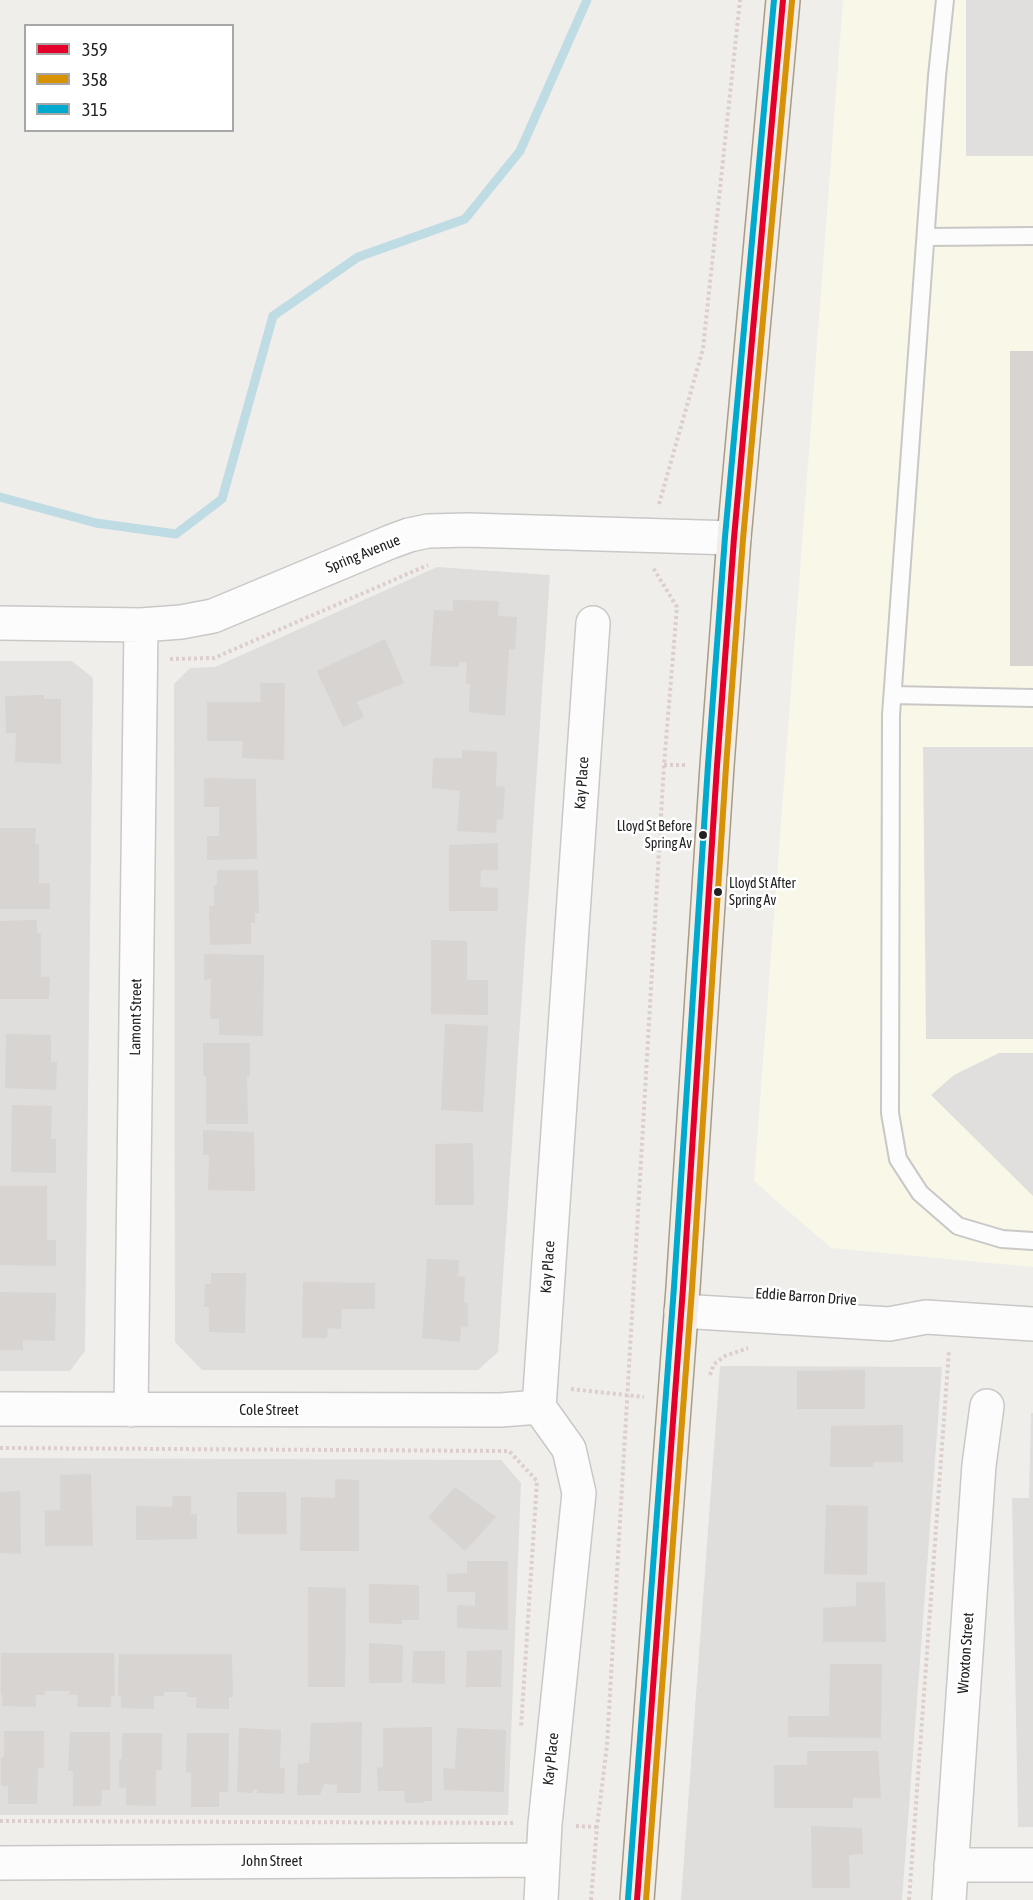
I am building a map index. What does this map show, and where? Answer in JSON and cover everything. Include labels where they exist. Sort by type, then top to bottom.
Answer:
[{"type":"main road","points":[[637,1900],[682,1299],[734,538],[783,0]]},
{"type":"street","name":"Spring Avenue","points":[[0,622],[141,625],[182,622],[213,616],[390,542],[428,531],[468,530],[734,538]]},
{"type":"street","name":"Kay Place","points":[[541,1900],[545,1824],[579,1493],[569,1449],[538,1407],[593,623]]},
{"type":"street","name":"Lamont Street","points":[[131,1410],[141,625]]},
{"type":"street","name":"Eddie Barron Drive","points":[[682,1299],[889,1324],[926,1317],[1033,1324]]},
{"type":"street","name":"Wroxton Street","points":[[949,1900],[979,1465],[987,1406]]},
{"type":"street","name":"Cole Street","points":[[0,1409],[501,1410],[538,1407]]},
{"type":"street","name":"John Street","points":[[0,1863],[543,1860]]},
{"type":"street","points":[[951,1865],[1033,1865]]},
{"type":"lane","points":[[945,0],[937,76],[893,695],[890,1113],[898,1159],[920,1193],[958,1226],[1002,1239],[1033,1241]]},
{"type":"lane","points":[[926,237],[1033,236]]},
{"type":"lane","points":[[893,695],[1033,698]]},
{"type":"path","points":[[591,1900],[607,1745],[664,765],[677,607],[648,560],[656,514],[703,349],[740,0]]},
{"type":"path","points":[[168,659],[214,658],[431,564]]},
{"type":"path","points":[[909,1900],[949,1347]]},
{"type":"path","points":[[567,1389],[645,1397]]},
{"type":"path","points":[[0,1448],[509,1451],[537,1481],[520,1729]]},
{"type":"path","points":[[0,1821],[514,1824],[515,1812]]},
{"type":"shaded area","points":[[843,0],[1033,0],[1033,1267],[831,1248],[754,1181]]},
{"type":"shaded area","points":[[966,0],[1033,0],[1033,156],[966,156]]},
{"type":"shaded area","points":[[437,567],[550,575],[498,1352],[478,1370],[202,1370],[175,1342],[174,684],[190,668],[215,667]]},
{"type":"shaded area","points":[[0,661],[72,661],[93,678],[85,1351],[70,1371],[0,1371]]},
{"type":"shaded area","points":[[923,747],[1033,747],[1033,1039],[926,1039]]},
{"type":"shaded area","points":[[999,1053],[1033,1053],[1033,1196],[931,1095],[954,1075]]},
{"type":"shaded area","points":[[720,1366],[942,1367],[902,1900],[681,1900]]},
{"type":"shaded area","points":[[1031,1413],[1033,1413],[1033,1827],[1018,1827],[1012,1498],[1029,1498]]},
{"type":"shaded area","points":[[0,1458],[501,1460],[521,1483],[508,1815],[0,1815]]},
{"type":"building","points":[[1010,351],[1033,351],[1033,666],[1010,666]]},
{"type":"building","points":[[453,600],[499,601],[498,616],[517,617],[515,650],[509,649],[505,716],[469,712],[470,684],[466,684],[467,662],[459,662],[459,667],[430,666],[434,610],[453,611]]},
{"type":"building","points":[[385,639],[404,683],[357,702],[364,717],[343,727],[317,671]]},
{"type":"building","points":[[260,683],[285,683],[284,760],[242,758],[243,741],[207,741],[207,702],[261,702]]},
{"type":"building","points":[[44,695],[44,699],[61,699],[61,764],[15,762],[16,733],[6,733],[5,696]]},
{"type":"building","points":[[462,750],[497,752],[496,786],[505,787],[503,819],[497,820],[496,833],[457,831],[460,791],[432,788],[433,758],[462,758]]},
{"type":"building","points":[[204,778],[256,779],[257,859],[207,860],[207,836],[219,836],[219,807],[204,807]]},
{"type":"building","points":[[0,828],[36,828],[35,844],[39,844],[39,884],[50,883],[50,909],[0,909]]},
{"type":"building","points":[[498,843],[498,870],[481,870],[480,887],[498,888],[498,911],[449,911],[449,845]]},
{"type":"building","points":[[217,870],[258,870],[259,913],[255,913],[255,923],[251,923],[251,944],[210,945],[209,906],[214,906]]},
{"type":"building","points":[[37,920],[37,933],[41,934],[41,977],[50,977],[49,999],[0,999],[0,921]]},
{"type":"building","points":[[431,940],[467,941],[467,980],[488,980],[488,1015],[431,1014]]},
{"type":"building","points":[[204,954],[264,955],[263,1036],[219,1035],[219,1019],[210,1019],[211,979],[204,980]]},
{"type":"building","points":[[445,1024],[488,1026],[483,1112],[441,1110]]},
{"type":"building","points":[[6,1034],[51,1035],[51,1062],[57,1062],[56,1090],[5,1088]]},
{"type":"building","points":[[203,1043],[250,1043],[250,1076],[247,1076],[248,1124],[206,1124]]},
{"type":"building","points":[[12,1105],[52,1106],[51,1139],[56,1139],[56,1173],[11,1172]]},
{"type":"building","points":[[203,1130],[254,1132],[255,1191],[208,1190],[209,1155],[203,1155]]},
{"type":"building","points":[[473,1143],[474,1205],[435,1205],[435,1144]]},
{"type":"building","points":[[0,1186],[47,1186],[47,1240],[56,1240],[56,1266],[0,1265]]},
{"type":"building","points":[[427,1259],[459,1260],[458,1276],[465,1277],[464,1302],[468,1303],[468,1327],[461,1326],[460,1342],[422,1338]]},
{"type":"building","points":[[211,1273],[246,1273],[245,1333],[209,1332],[209,1307],[204,1307],[205,1284],[211,1284]]},
{"type":"building","points":[[303,1282],[375,1283],[375,1309],[342,1309],[341,1329],[328,1328],[327,1338],[302,1338]]},
{"type":"building","points":[[0,1292],[56,1293],[55,1341],[23,1340],[23,1350],[0,1350]]},
{"type":"building","points":[[865,1370],[865,1409],[797,1409],[797,1371]]},
{"type":"building","points":[[903,1425],[903,1462],[873,1462],[873,1467],[830,1467],[831,1426]]},
{"type":"building","points":[[91,1474],[93,1546],[45,1546],[45,1511],[60,1510],[60,1475]]},
{"type":"building","points":[[335,1479],[359,1480],[359,1551],[300,1551],[301,1497],[335,1498]]},
{"type":"building","points":[[455,1487],[496,1517],[465,1551],[428,1517]]},
{"type":"building","points":[[20,1491],[21,1554],[0,1553],[0,1492]]},
{"type":"building","points":[[237,1492],[286,1492],[287,1534],[237,1534]]},
{"type":"building","points":[[173,1496],[191,1496],[191,1514],[197,1514],[197,1539],[136,1540],[136,1506],[172,1507]]},
{"type":"building","points":[[826,1505],[868,1506],[867,1575],[824,1574]]},
{"type":"building","points":[[467,1561],[508,1561],[508,1630],[457,1628],[457,1605],[475,1606],[475,1592],[447,1592],[447,1574],[467,1573]]},
{"type":"building","points":[[856,1582],[885,1582],[886,1642],[823,1642],[823,1608],[856,1606]]},
{"type":"building","points":[[369,1584],[419,1585],[419,1620],[402,1620],[402,1624],[369,1623]]},
{"type":"building","points":[[308,1587],[346,1588],[345,1687],[308,1687]]},
{"type":"building","points":[[369,1643],[403,1645],[402,1683],[369,1683]]},
{"type":"building","points":[[502,1650],[501,1687],[466,1687],[467,1651]]},
{"type":"building","points":[[413,1651],[445,1651],[445,1684],[412,1683]]},
{"type":"building","points":[[1,1653],[114,1653],[115,1696],[111,1696],[111,1707],[77,1707],[78,1695],[69,1695],[70,1691],[45,1691],[45,1695],[36,1695],[36,1707],[2,1706]]},
{"type":"building","points":[[119,1654],[232,1654],[233,1697],[229,1697],[229,1709],[196,1708],[197,1697],[187,1697],[187,1692],[164,1692],[164,1696],[154,1696],[154,1709],[121,1708],[121,1696],[118,1696]]},
{"type":"building","points":[[830,1664],[882,1664],[881,1738],[788,1737],[788,1716],[829,1716]]},
{"type":"building","points":[[362,1722],[361,1793],[337,1793],[337,1785],[324,1784],[320,1795],[297,1795],[298,1764],[309,1763],[311,1723]]},
{"type":"building","points":[[432,1727],[432,1801],[405,1803],[404,1791],[378,1791],[377,1767],[383,1768],[383,1728]]},
{"type":"building","points":[[239,1728],[281,1730],[280,1768],[285,1768],[284,1794],[257,1793],[258,1790],[253,1790],[253,1793],[237,1792]]},
{"type":"building","points":[[457,1728],[506,1730],[504,1792],[444,1790],[443,1768],[455,1769]]},
{"type":"building","points":[[4,1731],[44,1731],[44,1768],[38,1768],[37,1804],[8,1804],[8,1786],[1,1786]]},
{"type":"building","points":[[70,1732],[110,1732],[110,1790],[102,1790],[101,1806],[73,1806],[73,1771],[68,1771]]},
{"type":"building","points":[[122,1733],[162,1733],[162,1770],[156,1770],[156,1806],[126,1805],[126,1788],[119,1787]]},
{"type":"building","points":[[187,1733],[229,1733],[228,1792],[219,1792],[219,1807],[191,1807],[191,1773],[186,1772]]},
{"type":"building","points":[[807,1751],[878,1751],[881,1798],[853,1798],[853,1808],[774,1808],[774,1765],[807,1765]]},
{"type":"building","points":[[811,1826],[862,1828],[863,1854],[849,1855],[850,1888],[812,1888]]},
{"type":"waterway","points":[[0,497],[96,523],[176,534],[222,499],[273,316],[358,257],[465,219],[520,151],[587,0]]},
{"type":"transit line","name":"315","points":[[628,1899],[674,1287],[725,537],[774,0]]},
{"type":"transit line","name":"359","points":[[637,1900],[683,1288],[734,538],[783,0]]},
{"type":"transit line","name":"358","points":[[646,1900],[692,1289],[743,539],[792,1]]},
{"type":"place","name":"Lloyd St Before Spring Av","points":[[703,835]]},
{"type":"place","name":"Lloyd St After Spring Av","points":[[718,892]]}]
